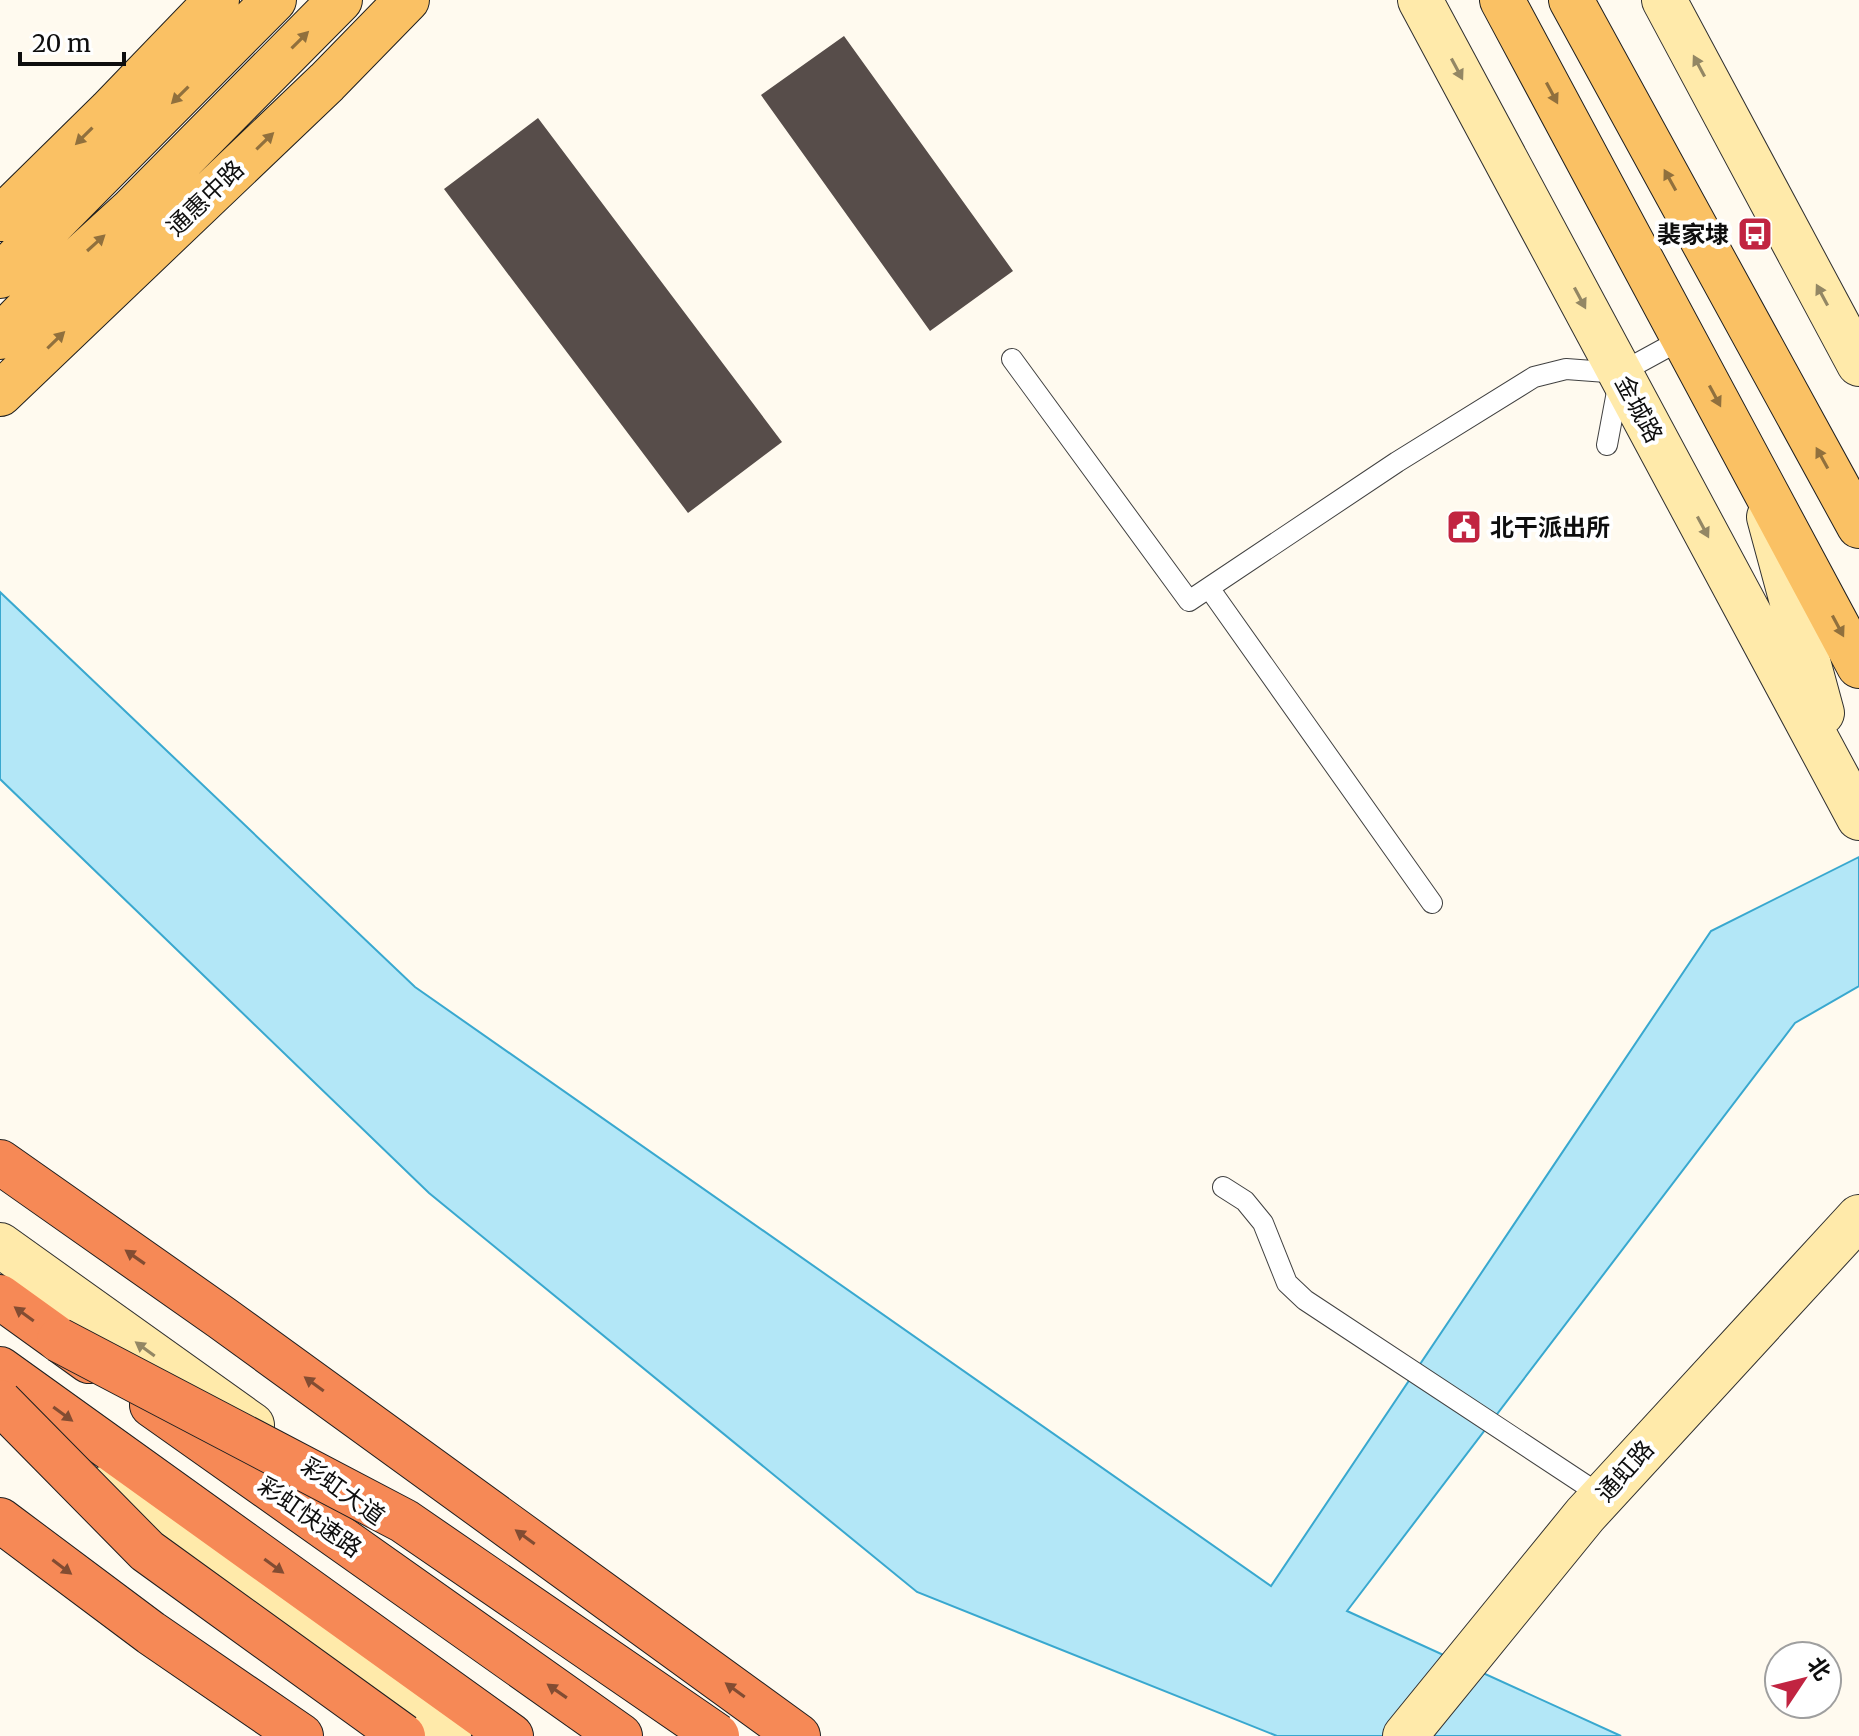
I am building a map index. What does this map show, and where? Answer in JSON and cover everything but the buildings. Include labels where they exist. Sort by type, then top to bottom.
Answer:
[{"type":"highway","points":[[0,1162],[222,1318],[798,1736]]},
{"type":"highway","name":"彩虹快速路","points":[[0,1297],[620,1736]]},
{"type":"highway","points":[[59,1340],[404,1521],[717,1736]]},
{"type":"highway","points":[[0,1369],[511,1736]]},
{"type":"highway","points":[[0,1402],[147,1551],[403,1736]]},
{"type":"highway","points":[[0,1520],[151,1633],[301,1736]]},
{"type":"main road","points":[[0,219],[217,0]]},
{"type":"main road","points":[[0,276],[274,0]]},
{"type":"main road","name":"通惠中路","points":[[0,337],[132,210],[340,0]]},
{"type":"main road","name":"通惠中路","points":[[0,394],[327,82],[407,0]]},
{"type":"main road","name":"金城路","points":[[1420,0],[1850,800]]},
{"type":"main road","points":[[1502,0],[1859,666]]},
{"type":"main road","points":[[1571,0],[1859,526]]},
{"type":"main road","points":[[1664,0],[1859,364]]},
{"type":"main road","points":[[1759,480],[1850,800]]},
{"type":"main road","name":"通虹路","points":[[1405,1736],[1602,1496],[1859,1217]]},
{"type":"main road","name":"彩虹大道","points":[[0,1245],[687,1736]]},
{"type":"main road","points":[[0,1416],[449,1736]]},
{"type":"lane","points":[[1012,359],[1189,601],[1397,462],[1534,377],[1566,369],[1620,373],[1684,338]]},
{"type":"lane","points":[[1607,445],[1620,373]]},
{"type":"lane","points":[[1209,588],[1432,903]]},
{"type":"lane","points":[[1223,1187],[1245,1201],[1263,1223],[1287,1283],[1305,1300],[1602,1496]]},
{"type":"water","points":[[0,592],[415,987],[1271,1586],[1711,931],[1859,857],[1859,986],[1795,1023],[1347,1611],[1621,1736],[1277,1736],[917,1592],[429,1193],[0,779]]},
{"type":"place","name":"裴家埭","points":[[1755,234]]},
{"type":"place","name":"北干派出所","points":[[1464,527]]}]
